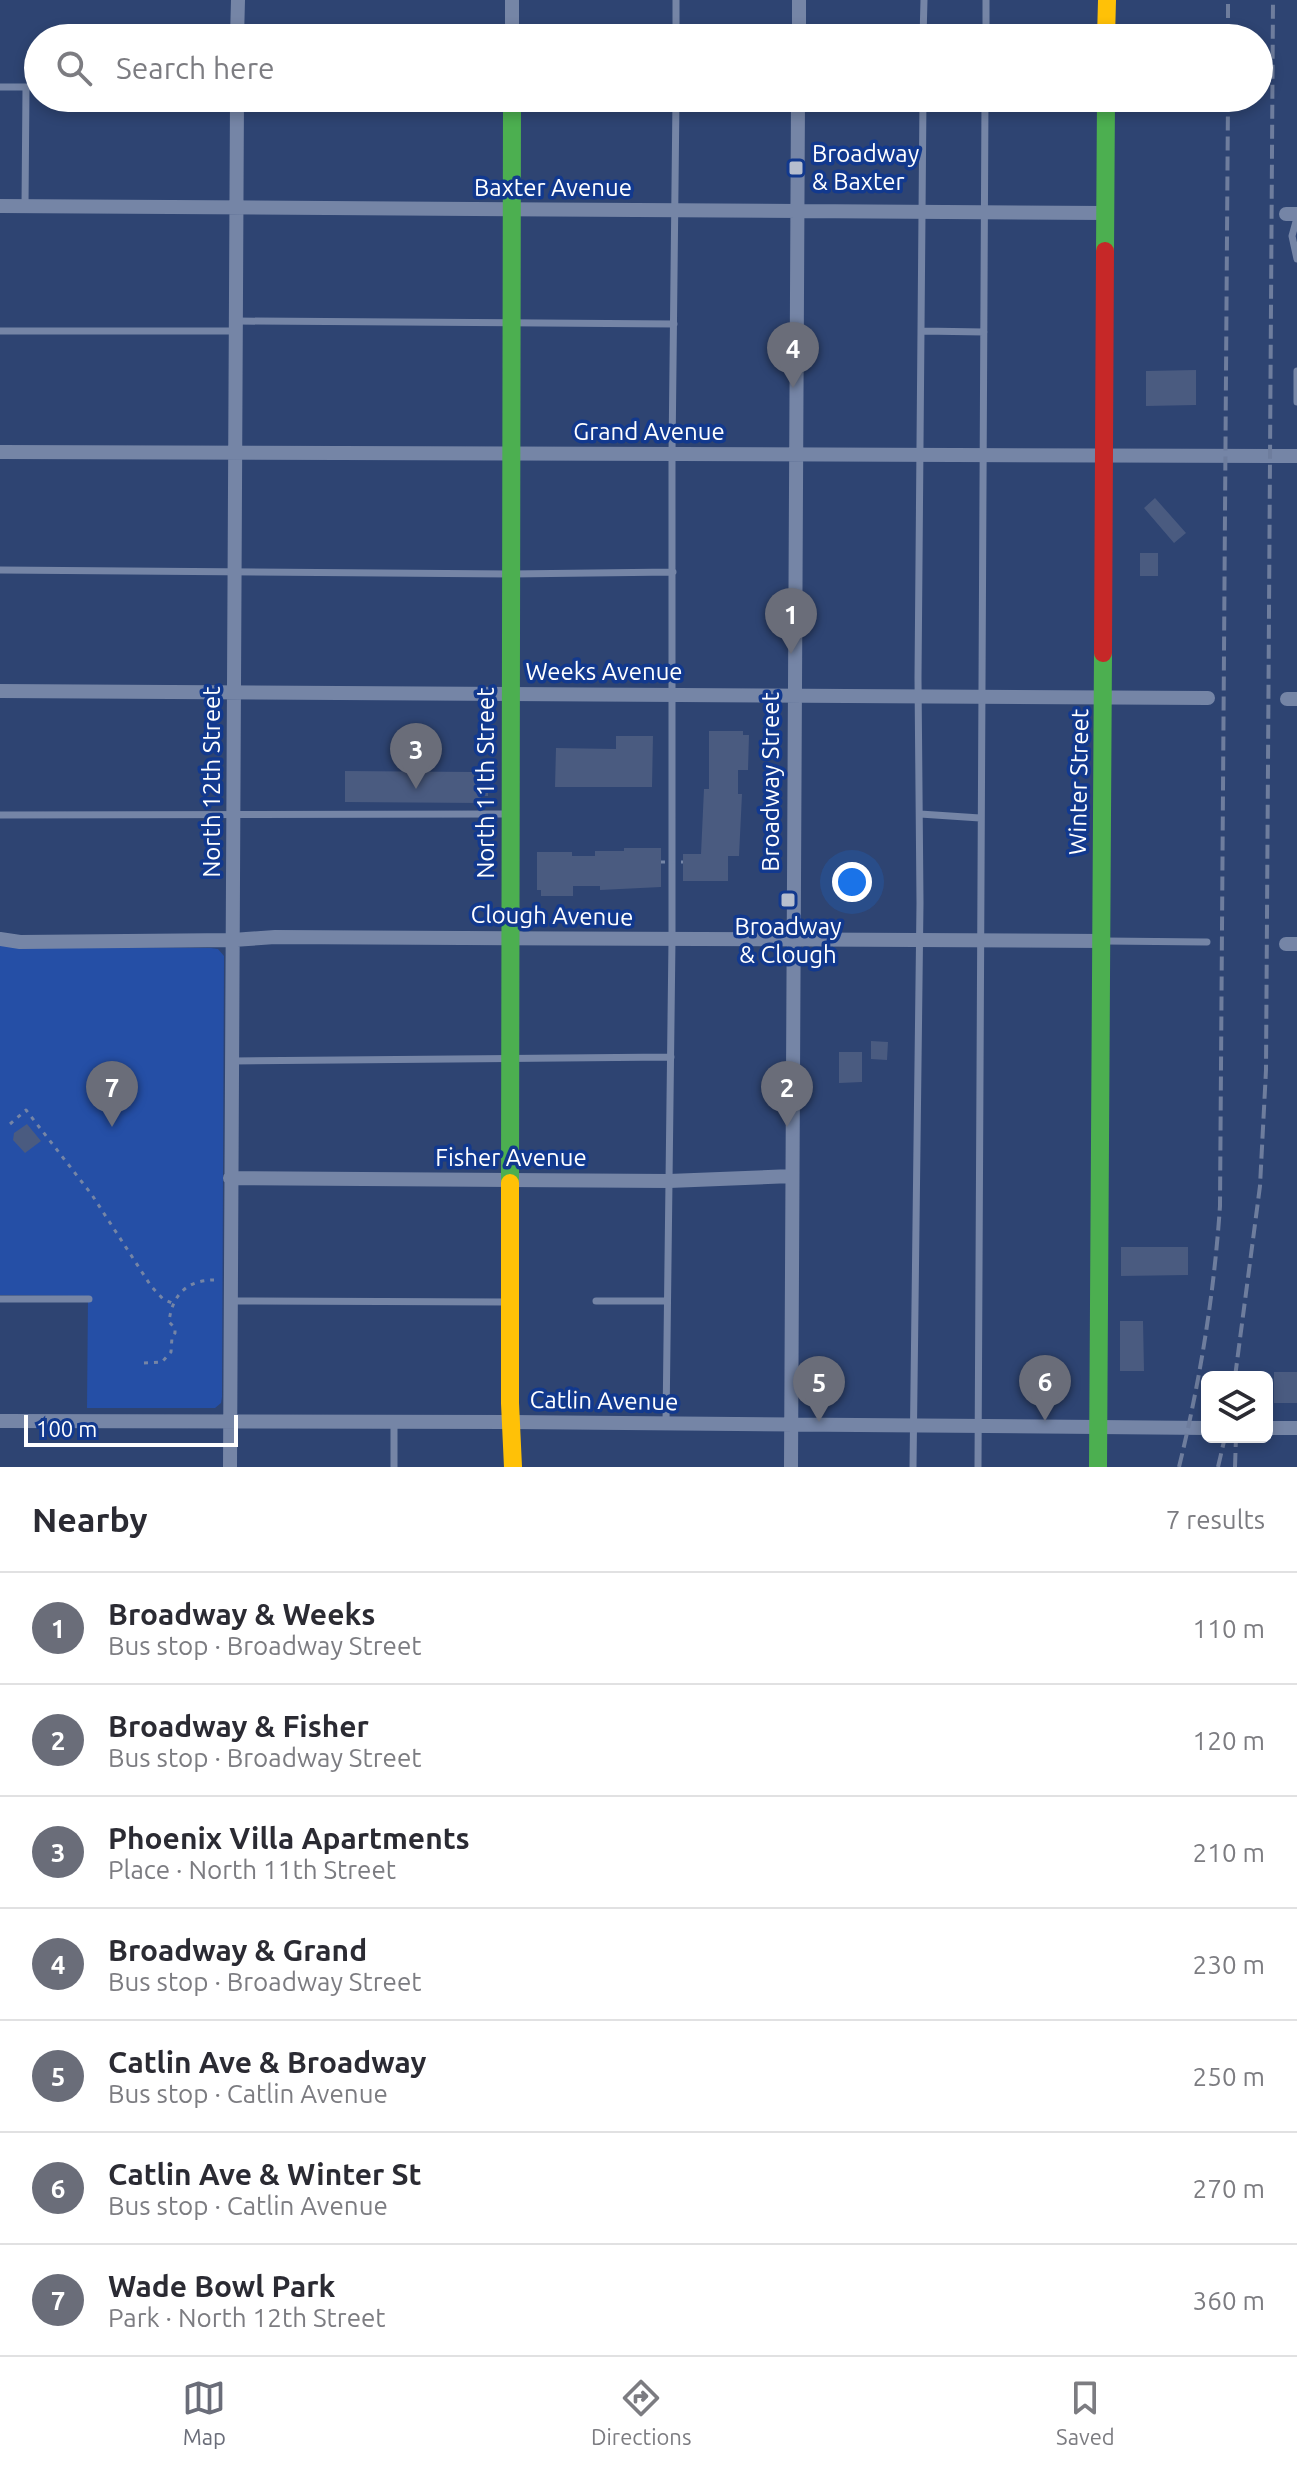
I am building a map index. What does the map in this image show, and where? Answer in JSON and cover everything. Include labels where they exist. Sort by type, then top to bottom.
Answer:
[{"type":"street","points":[[237,24],[238,0]]},
{"type":"street","points":[[512,0],[512,24]]},
{"type":"street","points":[[799,0],[799,24]]},
{"type":"street","points":[[1106,24],[1107,0]]},
{"type":"street","name":"North 12th Street","points":[[230,1467],[237,112]]},
{"type":"street","name":"North 11th Street","points":[[512,112],[509,814],[513,1467]]},
{"type":"street","name":"Broadway Street","points":[[791,1467],[798,112]]},
{"type":"street","name":"Winter Street","points":[[1098,1467],[1106,112]]},
{"type":"street","name":"Baxter Avenue","points":[[0,206],[1105,213]]},
{"type":"street","name":"Grand Avenue","points":[[0,452],[1297,456]]},
{"type":"street","name":"Weeks Avenue","points":[[0,691],[1208,698]]},
{"type":"street","name":"Clough Avenue","points":[[0,939],[20,942],[275,937],[1103,941]]},
{"type":"street","name":"Fisher Avenue","points":[[230,1178],[669,1181],[792,1176]]},
{"type":"street","name":"Catlin Avenue","points":[[0,1421],[1201,1428]]},
{"type":"street","points":[[1273,1428],[1297,1428]]},
{"type":"lane","points":[[676,0],[676,24]]},
{"type":"lane","points":[[923,24],[924,0]]},
{"type":"lane","points":[[986,0],[986,24]]},
{"type":"lane","points":[[0,87],[24,87]]},
{"type":"lane","points":[[25,206],[26,112]]},
{"type":"lane","points":[[666,1423],[676,112]]},
{"type":"lane","points":[[913,1467],[923,112]]},
{"type":"lane","points":[[978,1467],[985,112]]},
{"type":"lane","points":[[1293,215],[1292,236],[1297,259]]},
{"type":"lane","points":[[0,331],[513,322],[674,324]]},
{"type":"lane","points":[[922,331],[984,332]]},
{"type":"lane","points":[[1297,371],[1297,402]]},
{"type":"lane","points":[[0,570],[511,574],[673,572]]},
{"type":"lane","points":[[0,815],[509,814]]},
{"type":"lane","points":[[920,814],[980,818]]},
{"type":"lane","points":[[1103,941],[1207,942]]},
{"type":"lane","points":[[233,1061],[671,1057]]},
{"type":"lane","points":[[0,1299],[89,1299]]},
{"type":"lane","points":[[230,1301],[510,1302]]},
{"type":"lane","points":[[596,1301],[667,1301]]},
{"type":"lane","points":[[394,1421],[394,1467]]},
{"type":"path","points":[[661,862],[683,862]]},
{"type":"path","points":[[10,1124],[26,1110],[92,1195],[137,1268],[159,1295],[172,1303]]},
{"type":"path","points":[[144,1363],[162,1362],[171,1352],[175,1333],[169,1322],[172,1303],[190,1284],[214,1280]]},
{"type":"shaded area","points":[[0,946],[211,948],[218,949],[224,956],[222,1397],[215,1408],[87,1408],[88,1296],[0,1295]]},
{"type":"building","points":[[1196,370],[1196,405],[1146,406],[1146,371]]},
{"type":"building","points":[[1155,498],[1186,533],[1174,543],[1144,508]]},
{"type":"building","points":[[1140,553],[1158,553],[1158,576],[1140,576]]},
{"type":"building","points":[[709,731],[743,731],[743,735],[749,735],[748,770],[738,770],[738,794],[742,794],[739,856],[728,856],[728,881],[683,881],[683,854],[701,854],[704,789],[709,789]]},
{"type":"building","points":[[616,736],[653,736],[652,787],[555,787],[556,748],[616,749]]},
{"type":"building","points":[[345,771],[474,772],[474,782],[488,782],[488,796],[481,796],[480,803],[345,802]]},
{"type":"building","points":[[624,848],[661,848],[661,887],[600,890],[600,886],[573,886],[573,896],[541,896],[541,890],[537,890],[537,852],[572,852],[572,856],[595,856],[595,851],[624,851]]},
{"type":"building","points":[[871,1041],[888,1042],[887,1060],[871,1059]]},
{"type":"building","points":[[839,1052],[862,1052],[862,1082],[839,1083]]},
{"type":"building","points":[[27,1124],[41,1141],[25,1153],[13,1140],[14,1133]]},
{"type":"building","points":[[1121,1247],[1188,1247],[1188,1275],[1121,1276]]},
{"type":"building","points":[[1120,1321],[1143,1321],[1144,1371],[1120,1371]]},
{"type":"building","points":[[1274,1372],[1297,1372],[1297,1403],[1274,1403]]},
{"type":"railway","points":[[1228,0],[1228,24]]},
{"type":"railway","points":[[1273,0],[1273,24]]},
{"type":"railway","points":[[1179,1467],[1205,1338],[1220,1206],[1228,112]]},
{"type":"railway","points":[[1236,1371],[1260,1186],[1266,1070],[1272,112]]},
{"type":"railway","points":[[1218,1467],[1224,1443]]},
{"type":"railway","points":[[1235,1467],[1236,1443]]},
{"type":"traffic: fast","points":[[510,1183],[512,112]]},
{"type":"traffic: fast","points":[[1105,251],[1106,112]]},
{"type":"traffic: fast","points":[[1098,1467],[1103,653]]},
{"type":"traffic: slow","points":[[1106,24],[1107,0]]},
{"type":"traffic: slow","points":[[510,1183],[513,1467]]},
{"type":"traffic: jam","points":[[1103,653],[1105,251]]},
{"type":"place","name":"Broadway & Baxter","points":[[796,168]]},
{"type":"place","name":"Broadway & Grand","points":[[793,388]]},
{"type":"place","name":"Broadway & Weeks","points":[[791,654]]},
{"type":"place","name":"Phoenix Villa Apartments","points":[[416,789]]},
{"type":"place","name":"Broadway & Clough","points":[[788,900]]},
{"type":"place","name":"Wade Bowl Park","points":[[112,1127]]},
{"type":"place","name":"Broadway & Fisher","points":[[787,1127]]},
{"type":"place","name":"Catlin Ave & Winter St","points":[[1045,1421]]},
{"type":"place","name":"Catlin Ave & Broadway","points":[[819,1422]]}]
